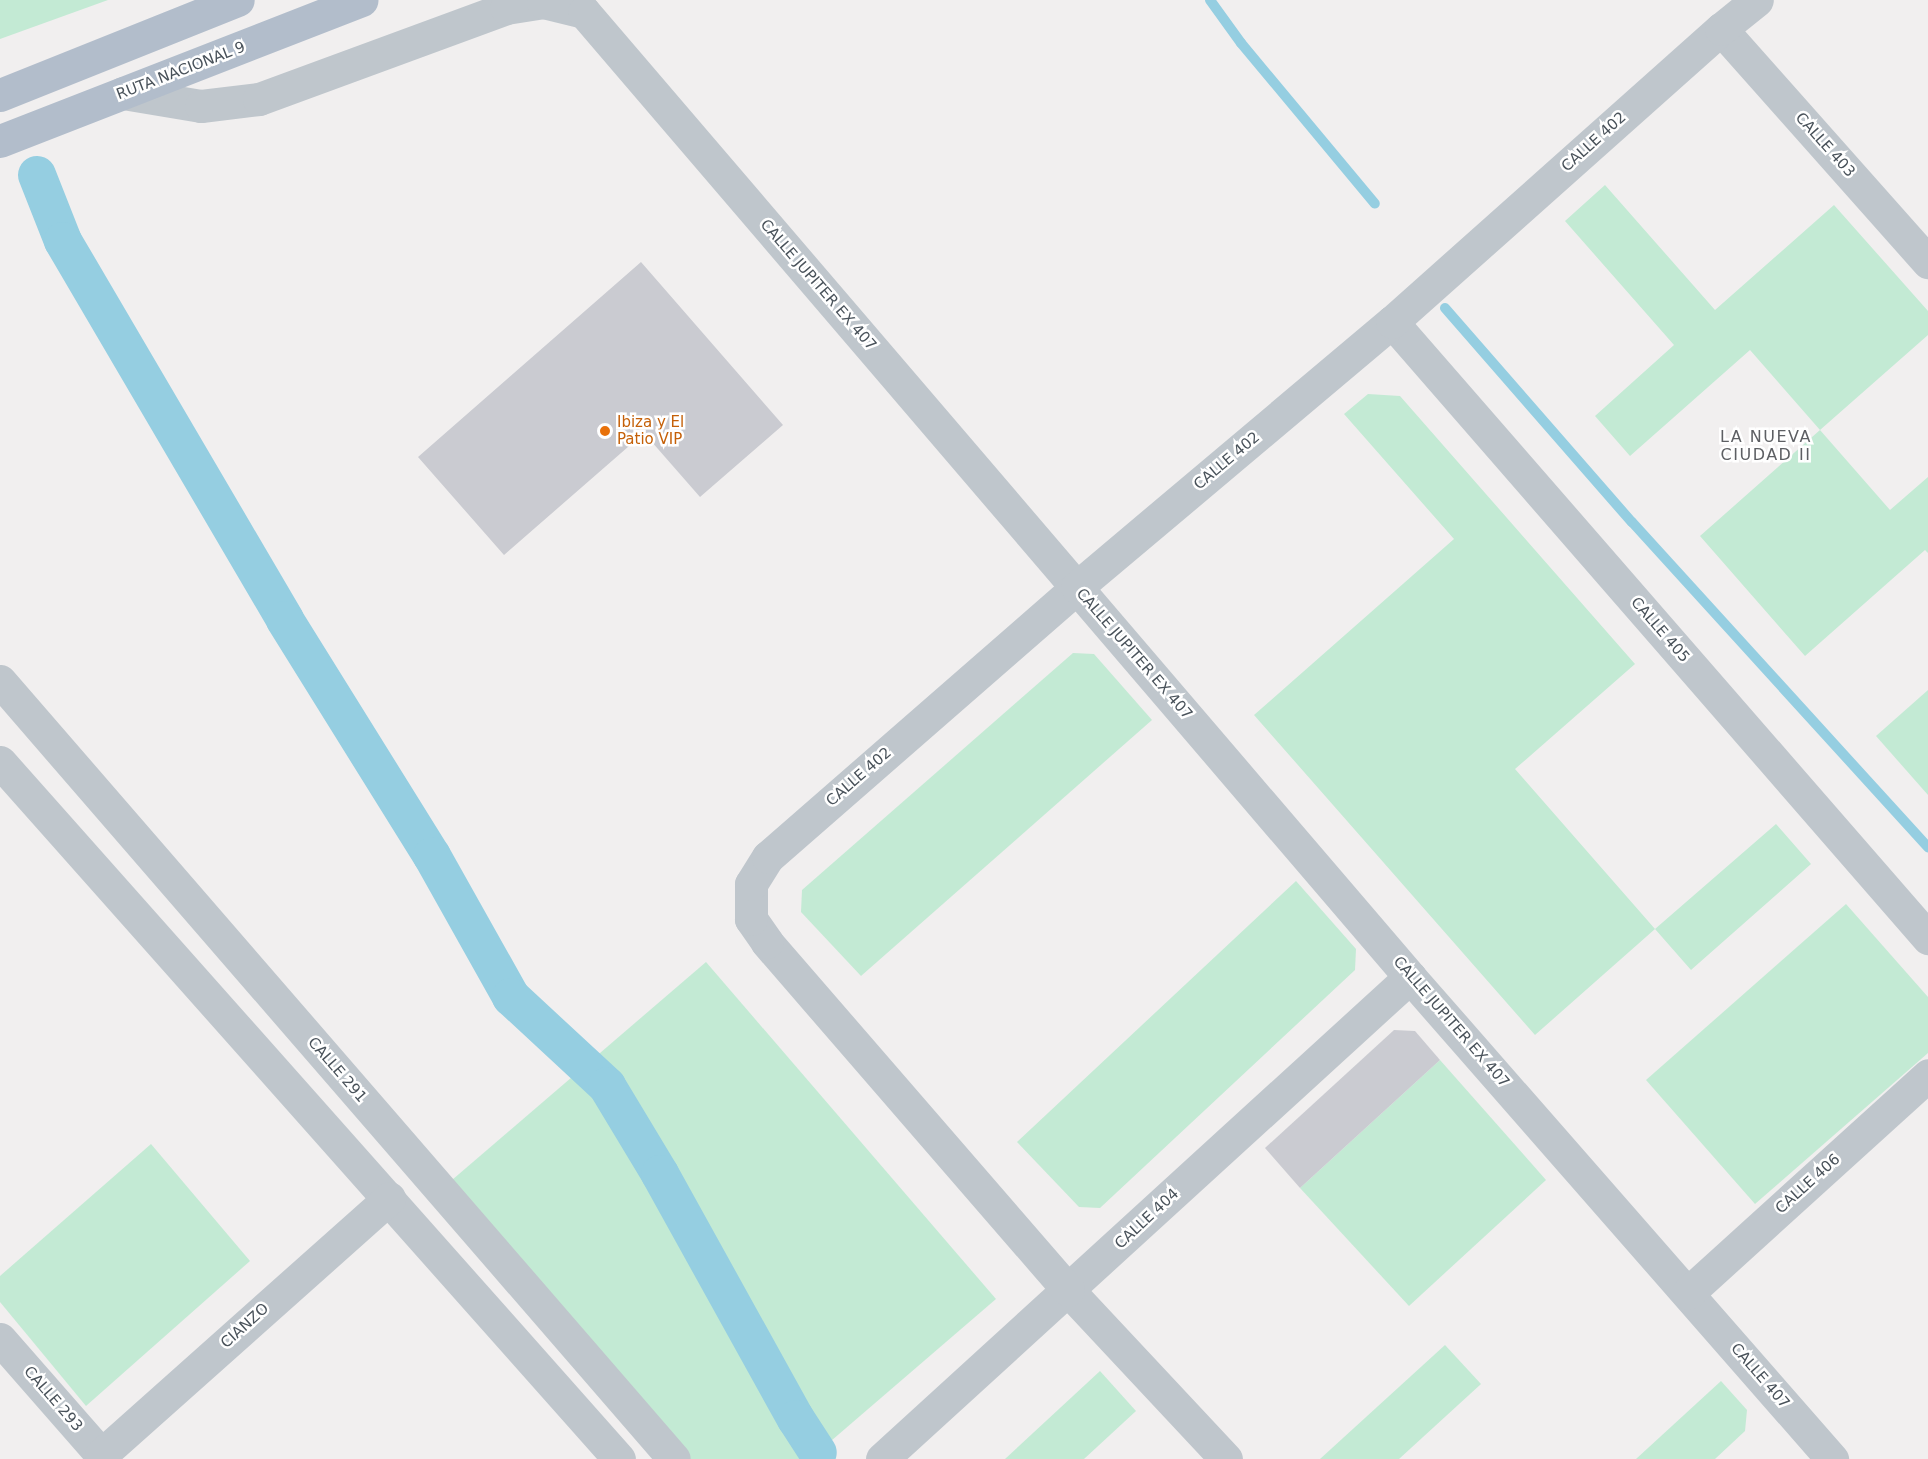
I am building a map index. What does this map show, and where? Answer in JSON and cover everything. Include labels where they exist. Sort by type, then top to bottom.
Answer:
[{"type":"main road","points":[[0,94],[238,0]]},
{"type":"main road","name":"RUTA NACIONAL 9","points":[[0,141],[361,0]]},
{"type":"street","name":"CALLE 402","points":[[1226,1459],[1068,1290],[767,942],[751,919],[751,884],[768,856],[1077,587],[1392,322],[1721,29],[1757,0]]},
{"type":"street","name":"CALLE JUPITER EX 407","points":[[123,93],[201,106],[260,99],[506,8],[543,2],[584,12],[1410,977],[1688,1293]]},
{"type":"street","name":"CALLE 403","points":[[1721,29],[1928,262]]},
{"type":"street","name":"CALLE 405","points":[[1392,322],[1928,938]]},
{"type":"street","name":"CALLE 291","points":[[0,681],[674,1459]]},
{"type":"street","points":[[0,762],[619,1459]]},
{"type":"street","name":"CALLE 404","points":[[882,1459],[1410,977]]},
{"type":"street","name":"CALLE 406","points":[[1688,1293],[1928,1075]]},
{"type":"street","name":"CIANZO","points":[[103,1457],[389,1198]]},
{"type":"street","name":"CALLE 407","points":[[1688,1293],[1817,1454]]},
{"type":"street","name":"CALLE 293","points":[[0,1338],[103,1457]]},
{"type":"green space","points":[[0,0],[108,0],[0,39]]},
{"type":"green space","points":[[1605,185],[1715,310],[1834,205],[1928,311],[1928,335],[1820,430],[1750,350],[1630,456],[1595,416],[1674,345],[1565,221]]},
{"type":"green space","points":[[1368,394],[1400,396],[1635,664],[1515,769],[1655,929],[1535,1035],[1254,715],[1454,539],[1344,414]]},
{"type":"green space","points":[[1820,430],[1890,510],[1928,477],[1928,553],[1925,550],[1805,656],[1700,536]]},
{"type":"green space","points":[[1073,653],[1094,654],[1152,720],[861,976],[801,912],[802,890]]},
{"type":"green space","points":[[1928,690],[1928,795],[1876,736]]},
{"type":"green space","points":[[1776,824],[1811,864],[1691,970],[1655,929]]},
{"type":"green space","points":[[1296,881],[1356,949],[1355,970],[1100,1208],[1079,1207],[1017,1142]]},
{"type":"green space","points":[[1846,904],[1928,997],[1928,1053],[1755,1204],[1646,1080]]},
{"type":"green space","points":[[706,962],[996,1299],[810,1459],[680,1459],[445,1186]]},
{"type":"green space","points":[[1440,1060],[1546,1180],[1409,1306],[1300,1188]]},
{"type":"green space","points":[[151,1144],[250,1261],[86,1406],[0,1302],[0,1276]]},
{"type":"green space","points":[[1445,1345],[1481,1384],[1399,1459],[1320,1459]]},
{"type":"green space","points":[[1100,1371],[1136,1411],[1084,1459],[1005,1459]]},
{"type":"green space","points":[[1721,1381],[1747,1410],[1745,1431],[1715,1459],[1636,1459]]},
{"type":"building","points":[[641,262],[783,425],[700,497],[644,433],[504,555],[418,457]]},
{"type":"building","points":[[1394,1030],[1415,1031],[1440,1060],[1300,1188],[1265,1148]]},
{"type":"waterway","points":[[1210,0],[1241,43],[1375,204]]},
{"type":"waterway","points":[[37,175],[63,241],[285,620],[432,856],[511,997],[607,1086],[660,1174],[796,1419],[818,1453]]},
{"type":"waterway","points":[[1445,308],[1632,522],[1928,847]]},
{"type":"place","name":"Ibiza y El Patio VIP","points":[[605,431]]},
{"type":"district","name":"LA NUEVA CIUDAD II","points":[[1766,446]]}]
